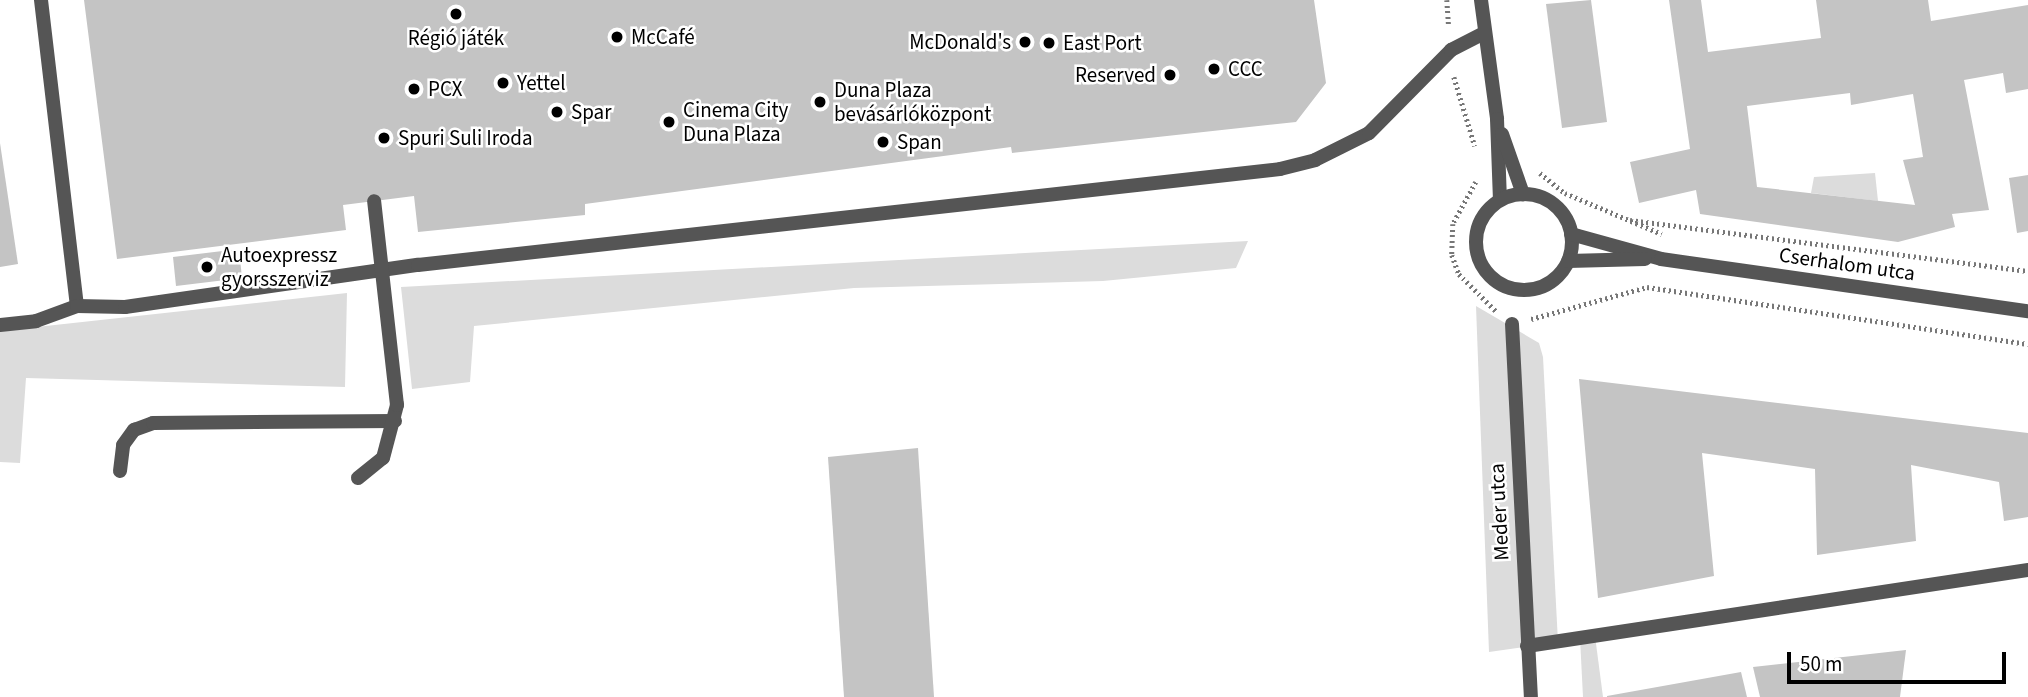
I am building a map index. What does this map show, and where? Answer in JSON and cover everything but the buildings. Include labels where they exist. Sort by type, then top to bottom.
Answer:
[{"type":"street","points":[[41,0],[77,306]]},
{"type":"street","points":[[1481,0],[1482,34],[1505,162],[1500,200],[1478,226],[1475,243],[1478,258],[1496,282],[1508,289],[1537,289],[1561,274],[1568,261],[1571,233],[1559,209],[1549,201],[1523,194],[1500,200]]},
{"type":"street","points":[[0,325],[36,321],[77,306],[125,307],[383,270],[1280,169],[1315,160],[1369,133],[1451,50],[1482,34]]},
{"type":"street","points":[[1505,162],[1523,194]]},
{"type":"street","points":[[358,478],[383,458],[395,421],[383,270],[374,201]]},
{"type":"street","name":"Cserhalom utca","points":[[1571,233],[1661,259],[2028,311]]},
{"type":"street","name":"Cserhalom utca","points":[[1568,261],[1661,259]]},
{"type":"street","name":"Meder utca","points":[[1512,324],[1531,697]]},
{"type":"street","points":[[120,471],[123,445],[134,430],[153,423],[395,421]]},
{"type":"street","points":[[1527,646],[2028,570]]},
{"type":"path","points":[[1447,0],[1449,27]]},
{"type":"path","points":[[1452,70],[1480,164],[1476,184],[1452,224],[1452,255],[1459,274],[1480,299],[1512,324],[1647,287],[2028,344]]},
{"type":"path","points":[[1480,164],[1524,161],[1565,193],[1618,219],[2028,271]]},
{"type":"shaded area","points":[[1875,173],[1878,201],[1811,193],[1814,177]]},
{"type":"shaded area","points":[[1248,241],[1236,268],[1103,281],[854,288],[474,326],[470,382],[412,389],[401,287]]},
{"type":"shaded area","points":[[347,293],[345,387],[26,378],[20,463],[0,462],[0,331]]},
{"type":"shaded area","points":[[1476,306],[1539,343],[1543,357],[1558,642],[1489,652]]},
{"type":"shaded area","points":[[1595,636],[1603,697],[1583,697],[1580,638]]},
{"type":"place","name":"Régió játék","points":[[456,14]]},
{"type":"place","name":"McCafé","points":[[617,37]]},
{"type":"place","name":"McDonald's","points":[[1025,42]]},
{"type":"place","name":"East Port","points":[[1049,43]]},
{"type":"place","name":"CCC","points":[[1214,69]]},
{"type":"place","name":"Reserved","points":[[1170,75]]},
{"type":"place","name":"Yettel","points":[[503,83]]},
{"type":"place","name":"PCX","points":[[414,89]]},
{"type":"place","name":"Duna Plaza bevásárlóközpont","points":[[820,102]]},
{"type":"place","name":"Spar","points":[[557,112]]},
{"type":"place","name":"Cinema City Duna Plaza","points":[[669,122]]},
{"type":"place","name":"Spuri Suli Iroda","points":[[384,138]]},
{"type":"place","name":"Span","points":[[883,142]]},
{"type":"place","name":"Autoexpressz gyorsszerviz","points":[[207,267]]}]
